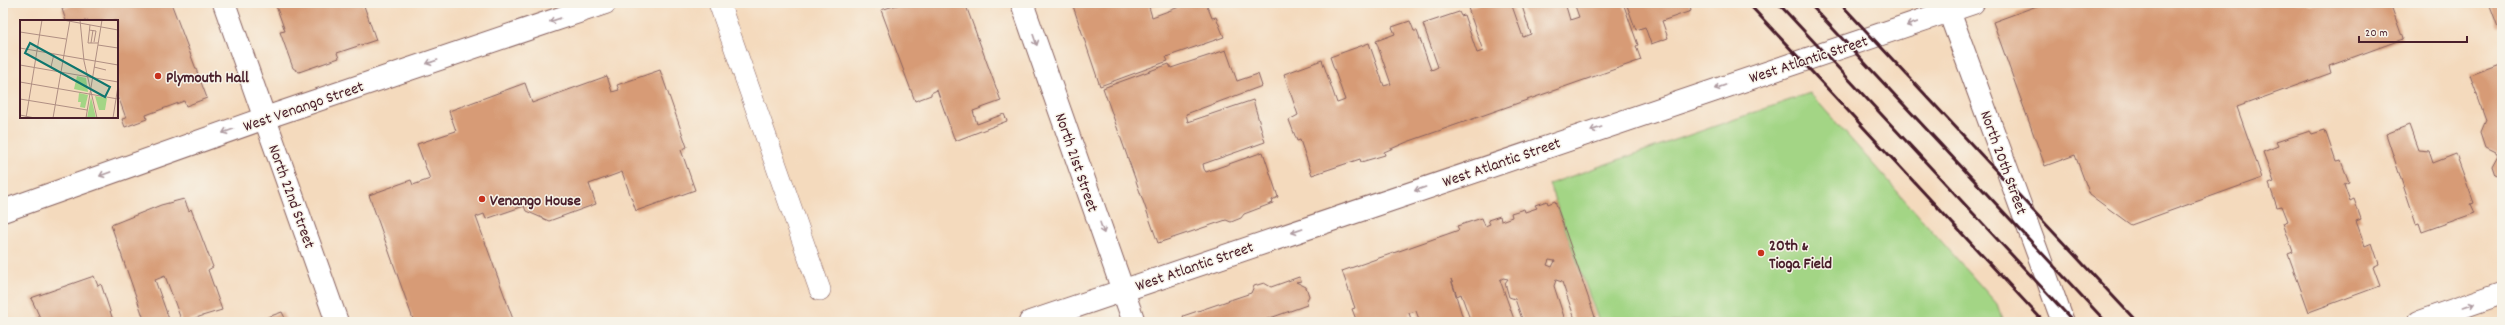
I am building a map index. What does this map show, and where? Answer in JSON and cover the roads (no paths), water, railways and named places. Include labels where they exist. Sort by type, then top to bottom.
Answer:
[{"type":"street","name":"North 22nd Street","points":[[224,3],[337,322]]},
{"type":"street","name":"West Venango Street","points":[[3,211],[265,118],[605,3]]},
{"type":"street","name":"North 21st Street","points":[[1022,3],[1134,322]]},
{"type":"street","name":"West Atlantic Street","points":[[1030,322],[1948,7],[1974,3]]},
{"type":"street","name":"North 20th Street","points":[[1948,7],[2063,322]]},
{"type":"street","points":[[2419,322],[2502,293]]},
{"type":"lane","points":[[719,3],[820,290]]},
{"type":"railway","points":[[1748,3],[2044,322]]},
{"type":"railway","points":[[1778,3],[2074,322]]},
{"type":"railway","points":[[1809,3],[2106,322]]},
{"type":"railway","points":[[1840,3],[2137,322]]},
{"type":"place","name":"Plymouth Hall","points":[[158,76]]},
{"type":"place","name":"Venango House","points":[[482,199]]},
{"type":"place","name":"20th & Tioga Field","points":[[1761,253]]}]
